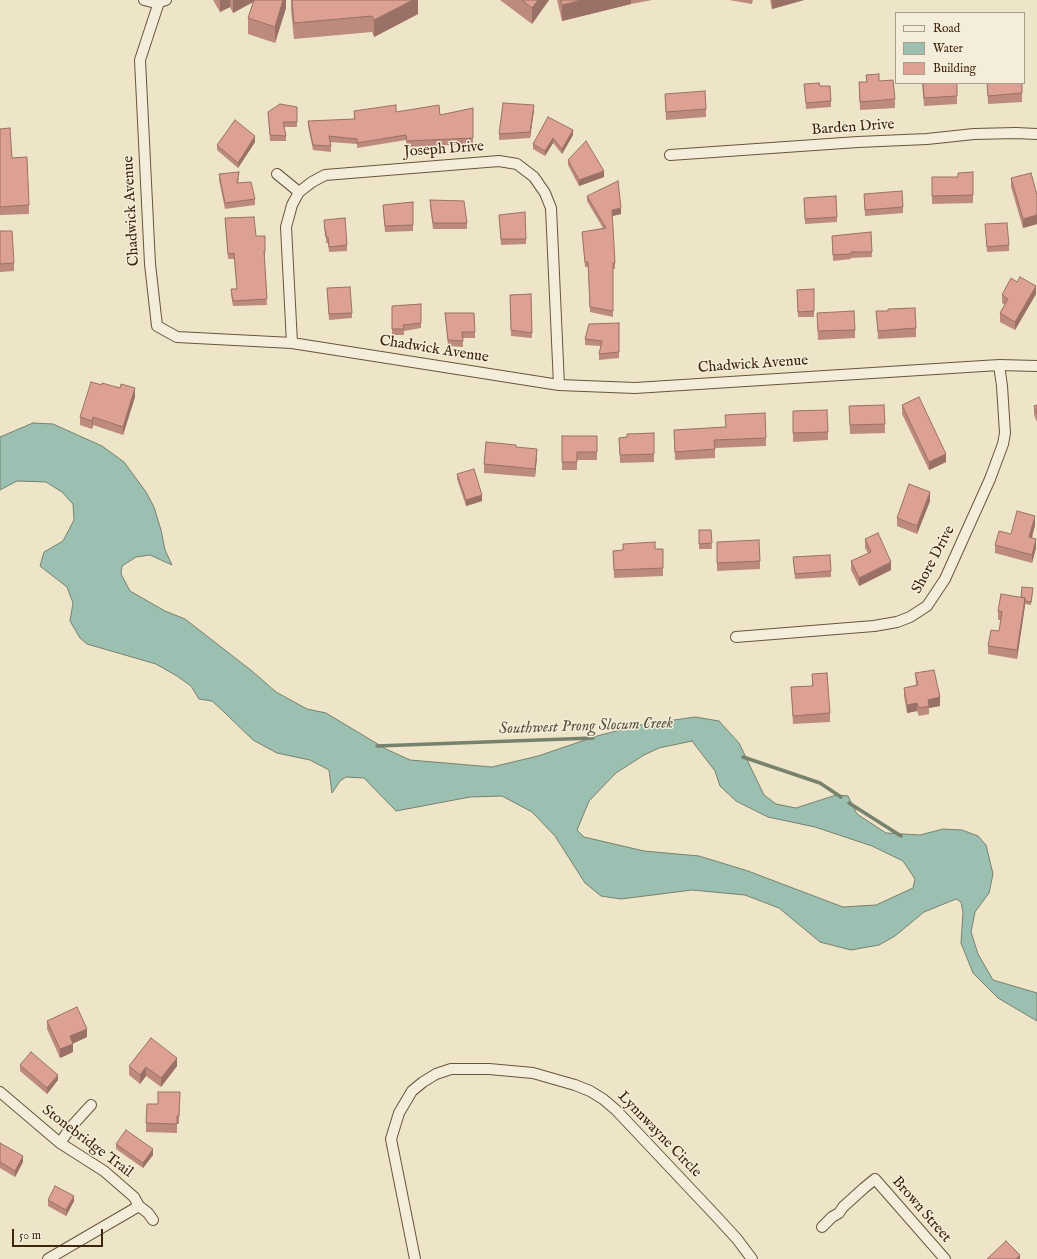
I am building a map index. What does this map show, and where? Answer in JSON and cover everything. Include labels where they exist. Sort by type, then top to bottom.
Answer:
[{"type":"street","points":[[144,0],[147,2],[162,1]]},
{"type":"street","name":"Chadwick Avenue","points":[[162,1],[140,60],[150,264],[157,326],[177,337],[292,343],[559,385],[635,388],[999,365],[1037,366]]},
{"type":"street","name":"Barden Drive","points":[[670,155],[858,142],[927,139],[974,134],[1016,132],[1037,134]]},
{"type":"street","name":"Joseph Drive","points":[[292,343],[286,228],[292,205],[299,192],[312,182],[326,175],[499,161],[517,164],[534,177],[545,193],[551,208],[559,385]]},
{"type":"street","points":[[276,174],[299,192]]},
{"type":"street","name":"Shore Drive","points":[[736,637],[825,630],[897,622],[910,617],[927,606],[945,579],[990,479],[1003,444],[1005,433],[999,365]]},
{"type":"street","name":"Lynnwayne Circle","points":[[415,1259],[391,1139],[399,1113],[412,1090],[436,1074],[451,1069],[489,1069],[533,1073],[575,1085],[590,1091],[603,1099],[616,1110],[715,1215],[737,1239],[752,1259]]},
{"type":"street","name":"Stonebridge Trail","points":[[0,1092],[60,1143],[104,1171],[134,1197],[139,1206],[148,1213],[153,1220]]},
{"type":"street","points":[[60,1143],[71,1127],[91,1105]]},
{"type":"street","name":"Brown Street","points":[[822,1227],[875,1179],[945,1259]]},
{"type":"street","points":[[48,1259],[139,1206]]},
{"type":"water","points":[[33,423],[53,424],[102,446],[124,462],[146,492],[154,507],[165,550],[172,565],[150,555],[136,557],[122,566],[121,574],[130,591],[165,611],[185,619],[252,671],[276,692],[307,709],[326,713],[386,749],[410,760],[492,767],[538,756],[597,736],[640,725],[695,717],[719,721],[739,743],[764,795],[776,804],[796,808],[836,795],[848,796],[857,814],[886,833],[920,835],[943,829],[962,830],[978,836],[986,845],[993,874],[989,893],[975,912],[971,932],[978,954],[993,980],[1037,993],[1037,1021],[998,998],[973,973],[961,943],[963,912],[961,902],[956,899],[924,912],[895,936],[879,945],[851,950],[820,942],[779,908],[745,895],[692,890],[621,899],[601,896],[585,883],[555,836],[532,812],[502,796],[470,797],[396,811],[364,778],[346,777],[340,781],[332,793],[329,770],[310,760],[277,753],[253,740],[212,701],[199,699],[191,686],[177,676],[156,664],[87,644],[80,638],[70,621],[73,603],[67,587],[40,566],[44,552],[63,541],[74,520],[73,504],[62,492],[46,482],[17,481],[0,490],[0,437]],"holes":[[[692,741],[715,771],[720,786],[736,801],[768,817],[815,827],[872,846],[903,861],[915,879],[913,888],[876,905],[843,907],[748,871],[699,856],[644,851],[584,837],[577,830],[589,801],[616,773],[644,755],[659,748]]]},
{"type":"building","points":[[254,0],[283,0],[275,27],[248,18]]},
{"type":"building","points":[[292,0],[413,0],[374,20],[372,16],[294,23]]},
{"type":"building","points":[[522,0],[538,0],[532,8]]},
{"type":"building","points":[[561,0],[582,0],[562,5]]},
{"type":"building","points":[[879,74],[879,81],[893,80],[895,99],[860,102],[859,82],[867,82],[866,75]]},
{"type":"building","points":[[819,83],[820,86],[830,86],[831,101],[806,103],[804,84]]},
{"type":"building","points":[[923,84],[957,84],[957,96],[924,98]]},
{"type":"building","points":[[987,84],[1022,84],[1022,93],[988,96]]},
{"type":"building","points":[[705,91],[706,109],[666,112],[665,94]]},
{"type":"building","points":[[503,103],[534,105],[530,132],[499,134]]},
{"type":"building","points":[[280,104],[297,107],[297,122],[283,122],[286,136],[270,135],[268,112]]},
{"type":"building","points":[[396,105],[396,112],[439,105],[440,115],[473,108],[473,138],[407,141],[406,135],[357,143],[357,139],[329,136],[331,146],[313,145],[308,121],[355,119],[354,111]]},
{"type":"building","points":[[548,117],[573,130],[562,149],[553,138],[545,151],[533,144]]},
{"type":"building","points":[[235,120],[255,136],[238,163],[217,145]]},
{"type":"building","points":[[10,128],[12,158],[27,157],[29,205],[0,207],[0,129]]},
{"type":"building","points":[[586,141],[604,171],[579,180],[568,160]]},
{"type":"building","points":[[239,172],[237,183],[251,182],[255,199],[225,203],[219,174]]},
{"type":"building","points":[[973,172],[973,195],[932,196],[932,177],[958,177],[958,173]]},
{"type":"building","points":[[1031,173],[1037,195],[1037,215],[1023,219],[1011,178]]},
{"type":"building","points":[[618,181],[621,208],[612,210],[615,263],[613,263],[613,311],[590,307],[588,262],[585,262],[582,232],[606,228],[587,196]]},
{"type":"building","points":[[902,191],[903,207],[865,210],[864,194]]},
{"type":"building","points":[[836,196],[837,217],[805,219],[804,198]]},
{"type":"building","points":[[430,200],[464,201],[467,223],[433,223]]},
{"type":"building","points":[[413,202],[413,225],[385,226],[383,205]]},
{"type":"building","points":[[525,212],[526,239],[501,239],[499,215]]},
{"type":"building","points":[[254,217],[256,236],[265,236],[264,251],[267,299],[233,301],[231,289],[237,289],[234,253],[228,254],[225,218]]},
{"type":"building","points":[[345,218],[347,245],[329,247],[324,220]]},
{"type":"building","points":[[1007,223],[1009,245],[987,247],[985,224]]},
{"type":"building","points":[[0,231],[12,231],[14,263],[0,264]]},
{"type":"building","points":[[871,232],[872,252],[851,252],[851,254],[833,255],[832,236]]},
{"type":"building","points":[[1020,277],[1036,286],[1015,322],[1000,313],[1008,299],[1002,295],[1011,278],[1017,282]]},
{"type":"building","points":[[350,287],[352,313],[329,314],[327,288]]},
{"type":"building","points":[[814,289],[814,311],[798,312],[797,290]]},
{"type":"building","points":[[531,294],[532,333],[511,330],[510,295]]},
{"type":"building","points":[[421,304],[421,323],[403,325],[404,329],[392,329],[392,306]]},
{"type":"building","points":[[915,308],[916,328],[878,331],[876,311]]},
{"type":"building","points":[[854,311],[855,330],[818,331],[817,313]]},
{"type":"building","points":[[445,313],[474,313],[475,332],[462,332],[463,341],[448,340]]},
{"type":"building","points":[[619,323],[619,352],[599,354],[602,341],[585,339],[589,324]]},
{"type":"building","points":[[91,382],[102,385],[102,383],[120,388],[121,384],[135,388],[123,427],[93,417],[92,421],[80,417]]},
{"type":"building","points":[[919,397],[946,454],[929,462],[902,405]]},
{"type":"building","points":[[884,405],[885,424],[850,425],[849,406]]},
{"type":"building","points":[[1037,405],[1037,414],[1034,406]]},
{"type":"building","points":[[827,410],[828,432],[793,433],[793,411]]},
{"type":"building","points":[[765,413],[766,438],[714,440],[715,449],[675,452],[674,430],[726,427],[725,415]]},
{"type":"building","points":[[654,433],[654,454],[620,455],[619,438],[627,437],[627,434]]},
{"type":"building","points":[[562,436],[597,436],[597,452],[577,452],[577,462],[562,462]]},
{"type":"building","points":[[486,442],[537,449],[535,469],[484,464]]},
{"type":"building","points":[[474,469],[482,495],[466,500],[457,474]]},
{"type":"building","points":[[909,484],[930,492],[917,526],[897,518]]},
{"type":"building","points":[[1017,511],[1035,516],[1029,537],[1036,539],[1032,555],[995,545],[999,531],[1011,534]]},
{"type":"building","points":[[699,530],[711,530],[712,543],[699,544]]},
{"type":"building","points":[[878,533],[891,562],[859,578],[851,561],[871,552],[865,539]]},
{"type":"building","points":[[759,540],[760,561],[717,563],[717,542]]},
{"type":"building","points":[[655,542],[655,549],[663,549],[663,568],[614,570],[613,551],[623,550],[623,544]]},
{"type":"building","points":[[830,555],[831,571],[795,574],[793,557]]},
{"type":"building","points":[[1022,587],[1033,588],[1031,602],[1025,601],[1025,598],[1021,597]]},
{"type":"building","points":[[1001,594],[1025,598],[1017,650],[988,646],[991,630],[999,631],[1002,612],[998,611]]},
{"type":"building","points":[[934,670],[940,697],[928,700],[929,706],[919,708],[917,703],[907,705],[904,688],[918,685],[915,673]]},
{"type":"building","points":[[827,673],[830,713],[793,716],[791,687],[813,686],[812,674]]},
{"type":"building","points":[[77,1007],[87,1029],[70,1036],[73,1044],[60,1049],[47,1021]]},
{"type":"building","points":[[151,1038],[177,1058],[161,1078],[146,1067],[140,1075],[129,1066]]},
{"type":"building","points":[[31,1052],[58,1075],[47,1088],[20,1065]]},
{"type":"building","points":[[158,1092],[180,1092],[179,1116],[177,1116],[177,1124],[146,1123],[147,1104],[158,1104]]},
{"type":"building","points":[[126,1130],[153,1149],[143,1163],[116,1144]]},
{"type":"building","points":[[0,1143],[23,1156],[15,1171],[0,1162]]},
{"type":"building","points":[[55,1186],[74,1196],[66,1210],[48,1200]]},
{"type":"building","points":[[1006,1241],[1020,1255],[1016,1259],[987,1259]]},
{"type":"waterway","name":"Southwest Prong Slocum Creek","points":[[377,746],[593,738]]},
{"type":"waterway","name":"Southwest Prong Slocum Creek","points":[[743,757],[820,783],[841,797]]},
{"type":"waterway","name":"Southwest Prong Slocum Creek","points":[[849,803],[901,836]]}]
